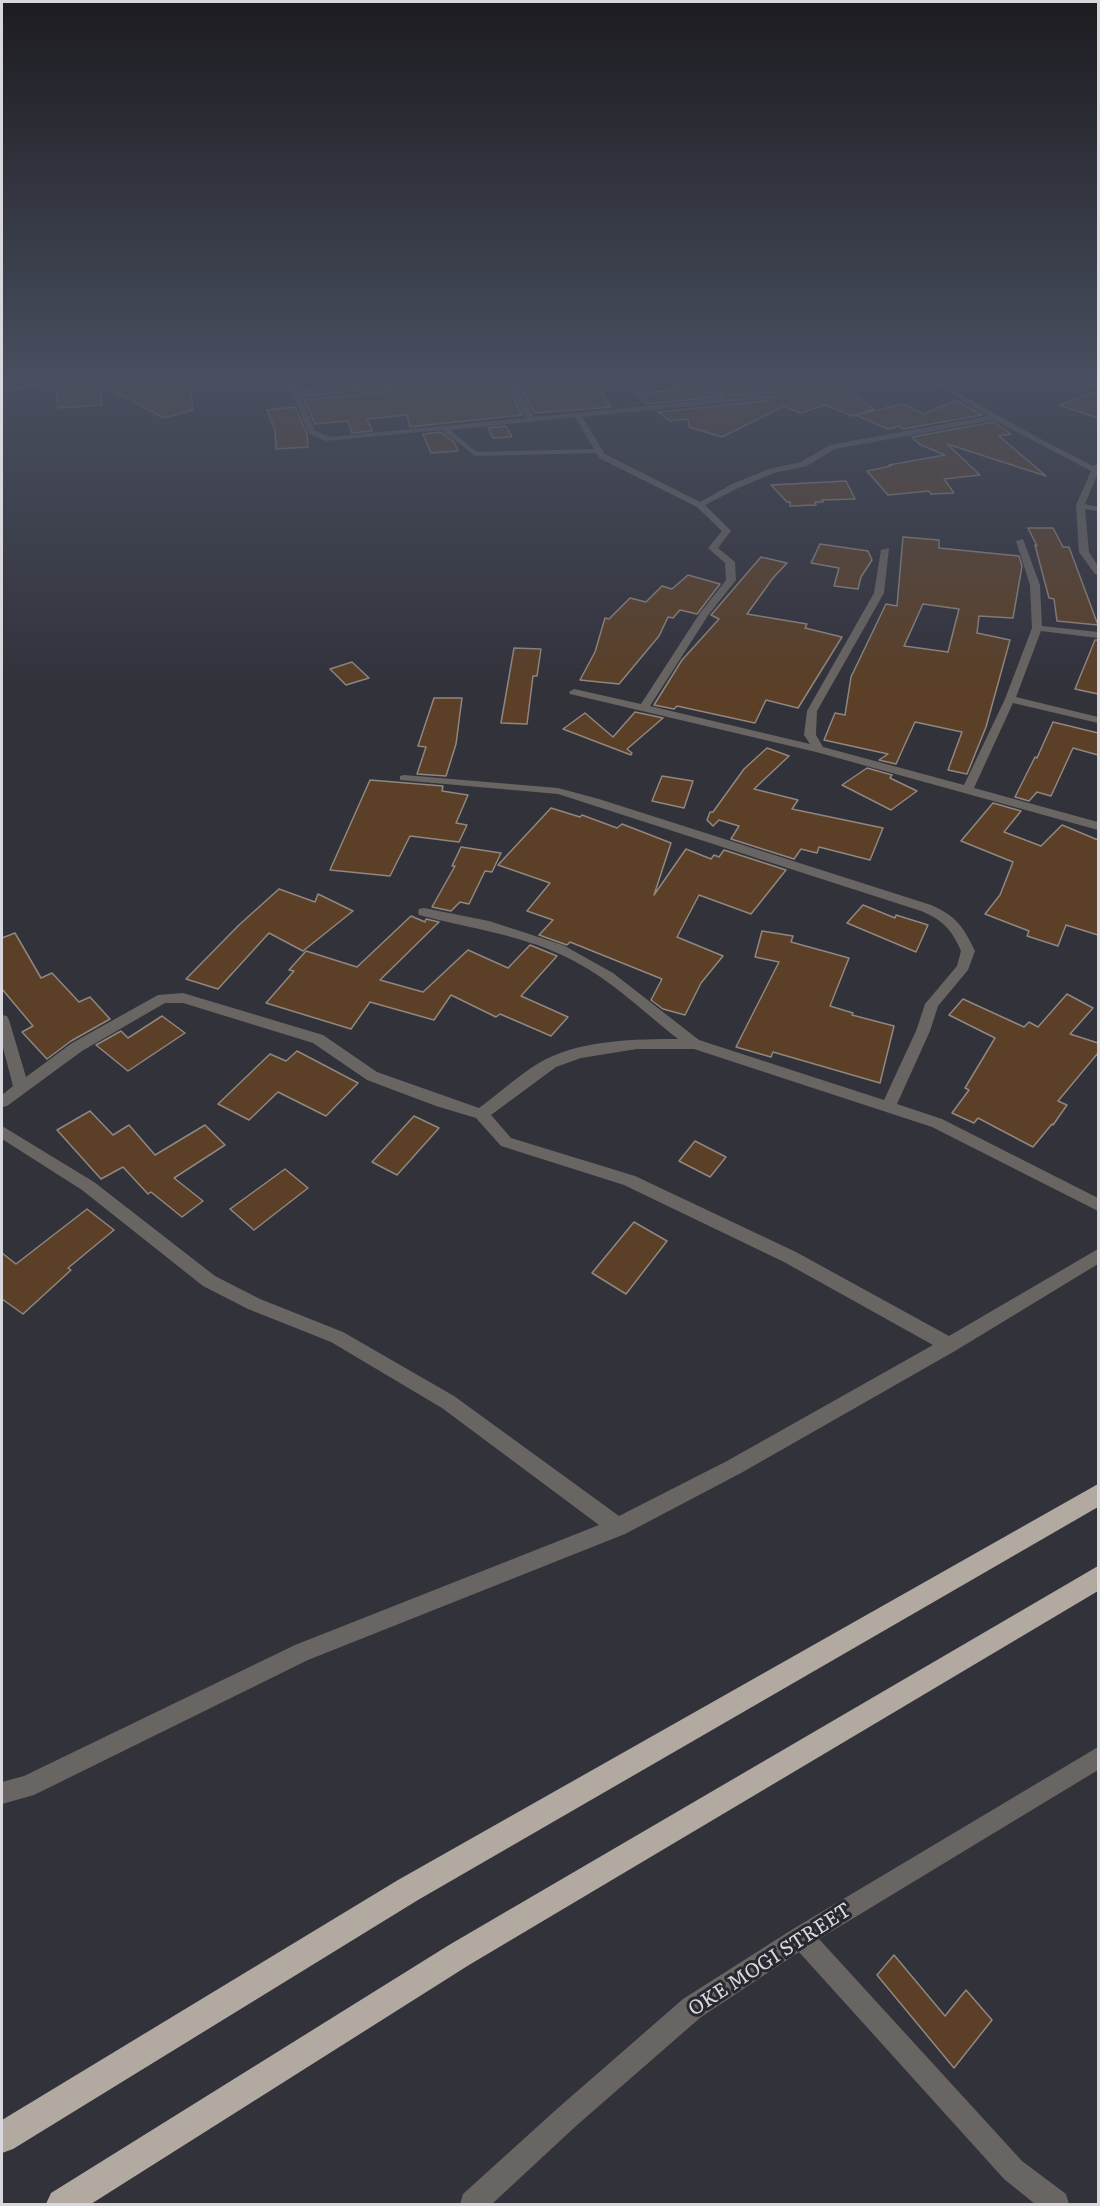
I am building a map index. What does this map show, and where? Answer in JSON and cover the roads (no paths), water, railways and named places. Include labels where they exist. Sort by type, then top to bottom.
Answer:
[{"type":"highway","points":[[2,2138],[408,1890],[1098,1496]]},
{"type":"highway","points":[[62,2205],[459,1955],[1098,1578]]},
{"type":"street","points":[[643,709],[705,613],[731,580],[730,562],[713,548],[727,531],[700,505],[660,485]]},
{"type":"street","points":[[700,505],[738,485]]},
{"type":"street","points":[[1089,485],[1080,505],[1084,552],[1098,572]]},
{"type":"street","points":[[1080,505],[1098,509]]},
{"type":"street","points":[[968,789],[1010,699],[1037,628],[1035,585],[1020,541]]},
{"type":"street","points":[[819,750],[810,735],[812,711],[879,592],[886,550]]},
{"type":"street","points":[[1084,552],[1098,557]]},
{"type":"street","points":[[1037,628],[1098,635]]},
{"type":"street","points":[[574,692],[819,750],[1098,826]]},
{"type":"street","points":[[1010,699],[1098,720]]},
{"type":"street","points":[[404,778],[558,791],[595,801],[948,917],[959,931],[968,951],[963,967],[932,1004],[923,1031],[888,1108]]},
{"type":"street","points":[[424,912],[462,919],[556,948],[594,966],[694,1044]]},
{"type":"street","points":[[2,1102],[77,1047],[163,998],[183,998],[318,1039],[372,1076],[441,1102],[481,1114],[506,1142],[629,1180],[790,1257],[949,1345]]},
{"type":"street","points":[[2,1020],[21,1087]]},
{"type":"street","points":[[481,1114],[551,1063],[580,1053],[637,1044],[694,1044],[937,1124],[1098,1205]]},
{"type":"street","points":[[2,1132],[88,1186],[209,1281],[254,1304],[337,1338],[448,1402],[618,1527]]},
{"type":"street","points":[[2,1793],[26,1787],[302,1652],[618,1527],[734,1467],[949,1345],[1098,1256]]},
{"type":"street","name":"OKE MOGI STREET","points":[[473,2205],[567,2117],[692,2008],[801,1937],[1098,1758]]},
{"type":"street","points":[[801,1937],[1013,2170],[1056,2205]]}]
